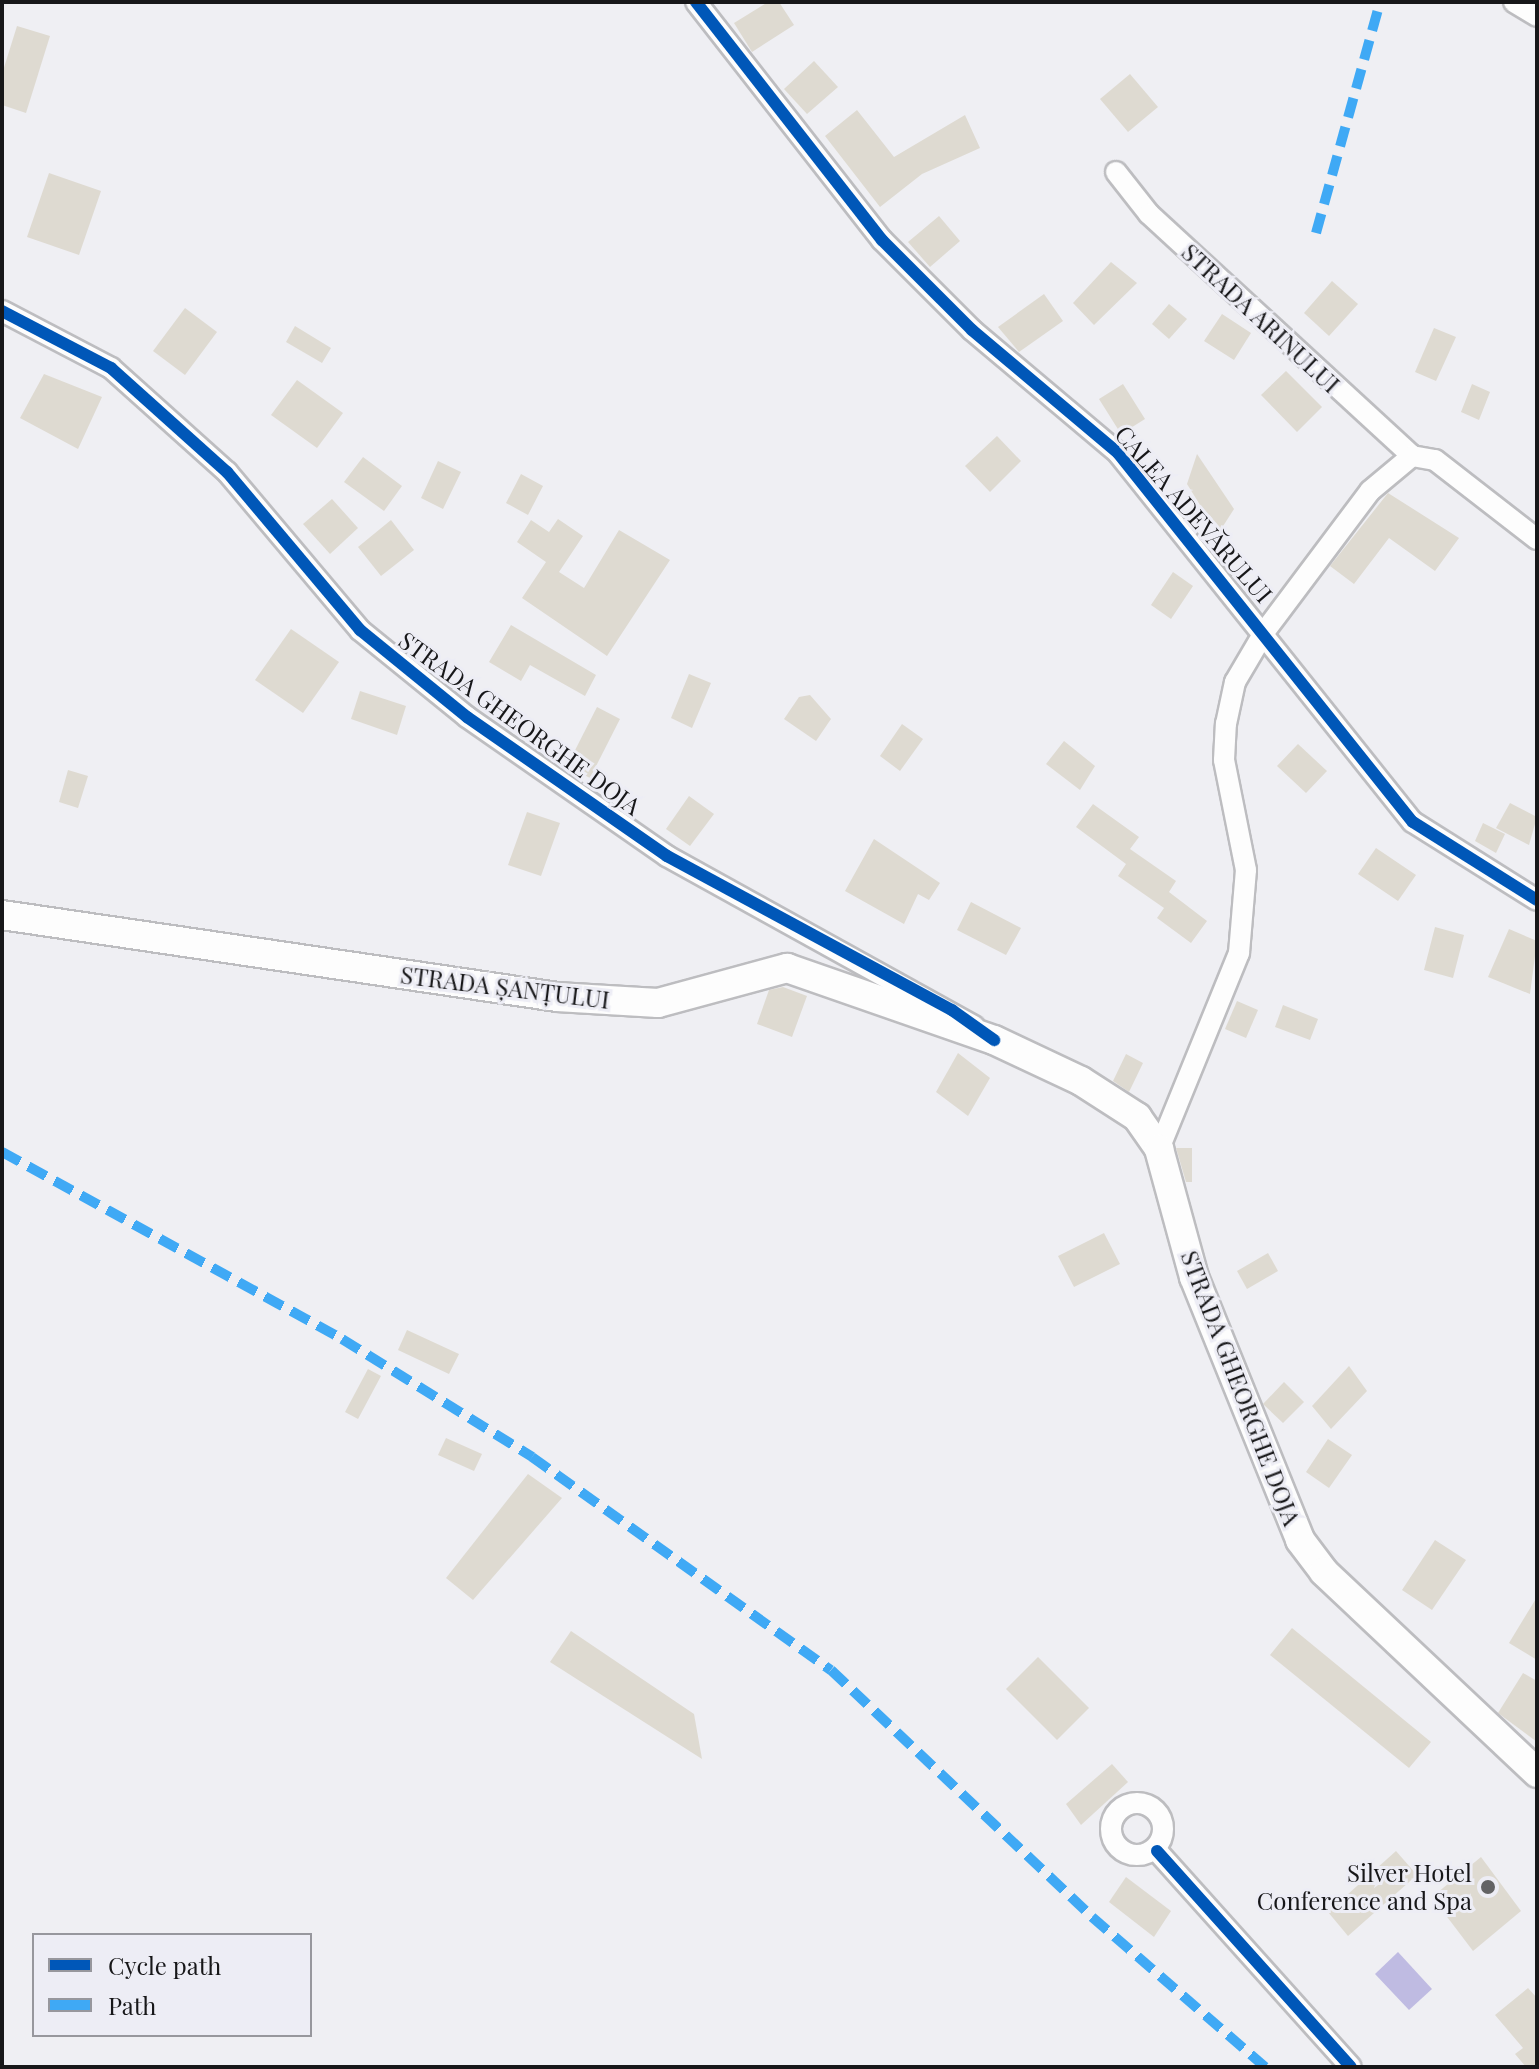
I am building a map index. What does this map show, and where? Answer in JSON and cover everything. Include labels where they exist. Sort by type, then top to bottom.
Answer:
[{"type":"main road","name":"STRADA ȘANȚULUI","points":[[2,915],[557,997],[658,1003],[787,968],[994,1040]]},
{"type":"main road","name":"STRADA GHEORGHE DOJA","points":[[994,1040],[1137,1117],[1159,1149],[1194,1277],[1300,1540],[1324,1572],[1537,1773]]},
{"type":"street","name":"CALEA ADEVĂRULUI","points":[[696,2],[882,240],[972,330],[1118,453],[1265,631],[1413,822],[1537,900]]},
{"type":"street","points":[[1514,2],[1537,16]]},
{"type":"street","name":"STRADA ARINULUI","points":[[1116,172],[1149,214],[1412,456],[1435,460],[1537,539]]},
{"type":"street","name":"STRADA GHEORGHE DOJA","points":[[2,311],[111,368],[227,472],[360,630],[467,717],[667,856],[952,1010],[994,1040]]},
{"type":"street","points":[[1159,1149],[1239,953],[1246,870],[1224,760],[1226,724],[1235,682],[1265,631],[1370,491],[1412,456]]},
{"type":"street","points":[[1157,1851],[1351,2067]]},
{"type":"shaded area","points":[[1398,1952],[1432,1989],[1409,2010],[1375,1974]]},
{"type":"building","points":[[768,2],[779,2],[794,25],[752,52],[734,23]]},
{"type":"building","points":[[17,26],[50,36],[26,113],[2,105],[2,74]]},
{"type":"building","points":[[814,61],[838,87],[807,114],[784,89]]},
{"type":"building","points":[[1130,74],[1158,107],[1128,132],[1100,99]]},
{"type":"building","points":[[857,110],[894,157],[965,115],[980,148],[922,174],[880,207],[825,136]]},
{"type":"building","points":[[49,173],[101,191],[79,255],[27,237]]},
{"type":"building","points":[[939,216],[960,241],[930,267],[908,242]]},
{"type":"building","points":[[1111,262],[1137,283],[1094,325],[1073,303]]},
{"type":"building","points":[[1332,281],[1358,304],[1329,336],[1304,313]]},
{"type":"building","points":[[1044,294],[1063,321],[1019,352],[998,327]]},
{"type":"building","points":[[1169,304],[1187,319],[1169,339],[1152,324]]},
{"type":"building","points":[[185,308],[217,332],[185,375],[153,351]]},
{"type":"building","points":[[1222,314],[1251,333],[1234,360],[1204,341]]},
{"type":"building","points":[[295,326],[331,348],[322,363],[286,342]]},
{"type":"building","points":[[1434,328],[1456,337],[1436,381],[1415,372]]},
{"type":"building","points":[[1286,371],[1322,407],[1297,432],[1261,395]]},
{"type":"building","points":[[44,374],[102,397],[78,449],[20,418]]},
{"type":"building","points":[[297,380],[343,413],[317,448],[271,415]]},
{"type":"building","points":[[1123,384],[1145,419],[1121,434],[1099,399]]},
{"type":"building","points":[[1472,384],[1490,392],[1479,420],[1461,412]]},
{"type":"building","points":[[997,436],[1021,461],[990,492],[965,466]]},
{"type":"building","points":[[1197,454],[1234,509],[1218,534],[1187,484]]},
{"type":"building","points":[[363,457],[402,486],[384,511],[344,482]]},
{"type":"building","points":[[438,461],[461,472],[443,509],[421,498]]},
{"type":"building","points":[[521,474],[543,486],[528,515],[506,503]]},
{"type":"building","points":[[1388,493],[1459,538],[1435,571],[1389,538],[1354,584],[1330,566]]},
{"type":"building","points":[[332,499],[358,528],[330,554],[303,524]]},
{"type":"building","points":[[558,519],[583,536],[559,572],[584,588],[619,530],[670,560],[607,656],[522,598],[546,562],[517,542],[531,520],[549,532]]},
{"type":"building","points":[[391,520],[414,550],[381,576],[358,547]]},
{"type":"building","points":[[1173,572],[1193,586],[1171,619],[1151,605]]},
{"type":"building","points":[[511,625],[596,675],[585,696],[530,665],[521,681],[489,662]]},
{"type":"building","points":[[291,629],[339,662],[303,713],[255,680]]},
{"type":"building","points":[[689,674],[711,683],[692,728],[671,718]]},
{"type":"building","points":[[360,691],[406,706],[397,735],[351,719]]},
{"type":"building","points":[[810,695],[831,719],[816,741],[784,719],[799,697]]},
{"type":"building","points":[[597,707],[620,719],[590,778],[567,766]]},
{"type":"building","points":[[902,724],[923,739],[900,771],[880,756]]},
{"type":"building","points":[[1064,741],[1095,766],[1080,790],[1046,764]]},
{"type":"building","points":[[1298,744],[1327,771],[1306,793],[1277,766]]},
{"type":"building","points":[[68,770],[88,776],[78,808],[59,802]]},
{"type":"building","points":[[689,796],[714,814],[690,846],[666,829]]},
{"type":"building","points":[[1510,803],[1537,817],[1529,845],[1496,828]]},
{"type":"building","points":[[1093,804],[1139,837],[1130,849],[1176,881],[1169,892],[1207,921],[1191,943],[1157,918],[1164,908],[1118,876],[1126,864],[1076,827]]},
{"type":"building","points":[[527,812],[560,823],[541,876],[508,865]]},
{"type":"building","points":[[1483,823],[1505,834],[1496,853],[1475,841]]},
{"type":"building","points":[[874,839],[940,883],[929,900],[918,894],[904,924],[845,891]]},
{"type":"building","points":[[1376,848],[1416,875],[1398,901],[1358,874]]},
{"type":"building","points":[[971,902],[1021,928],[1006,955],[957,930]]},
{"type":"building","points":[[1435,927],[1464,935],[1453,978],[1424,970]]},
{"type":"building","points":[[1509,929],[1537,941],[1530,994],[1488,977]]},
{"type":"building","points":[[783,987],[807,996],[792,1037],[757,1024],[769,990]]},
{"type":"building","points":[[1237,1001],[1258,1010],[1246,1038],[1225,1029]]},
{"type":"building","points":[[1283,1005],[1318,1019],[1310,1040],[1275,1027]]},
{"type":"building","points":[[958,1053],[990,1078],[968,1116],[936,1092]]},
{"type":"building","points":[[1126,1054],[1143,1063],[1129,1092],[1113,1081]]},
{"type":"building","points":[[1176,1148],[1192,1148],[1192,1182],[1186,1182]]},
{"type":"building","points":[[1104,1233],[1120,1264],[1074,1287],[1058,1256]]},
{"type":"building","points":[[1268,1253],[1278,1271],[1247,1289],[1237,1271]]},
{"type":"building","points":[[407,1330],[459,1354],[449,1374],[398,1350]]},
{"type":"building","points":[[1349,1366],[1367,1391],[1331,1429],[1312,1406]]},
{"type":"building","points":[[368,1369],[381,1376],[358,1419],[345,1412]]},
{"type":"building","points":[[1284,1382],[1304,1402],[1283,1423],[1263,1404]]},
{"type":"building","points":[[446,1438],[482,1454],[474,1471],[438,1455]]},
{"type":"building","points":[[1328,1439],[1352,1455],[1329,1488],[1306,1472]]},
{"type":"building","points":[[528,1474],[562,1498],[473,1600],[446,1578]]},
{"type":"building","points":[[1435,1540],[1466,1560],[1432,1610],[1402,1590]]},
{"type":"building","points":[[1537,1597],[1537,1660],[1509,1643]]},
{"type":"building","points":[[1292,1628],[1431,1742],[1409,1768],[1270,1655]]},
{"type":"building","points":[[571,1631],[694,1714],[702,1759],[550,1662]]},
{"type":"building","points":[[1038,1657],[1089,1708],[1057,1740],[1006,1689]]},
{"type":"building","points":[[1523,1673],[1537,1681],[1537,1742],[1498,1713]]},
{"type":"building","points":[[1112,1764],[1128,1782],[1081,1825],[1066,1804]]},
{"type":"building","points":[[1396,1851],[1417,1875],[1348,1936],[1328,1912]]},
{"type":"building","points":[[1481,1857],[1521,1911],[1473,1951],[1432,1897]]},
{"type":"building","points":[[1126,1877],[1171,1911],[1154,1937],[1109,1902]]},
{"type":"building","points":[[1528,1988],[1537,1998],[1537,2067],[1526,2067],[1515,2054],[1523,2048],[1495,2015]]},
{"type":"marked path","points":[[1316,233],[1380,2]]},
{"type":"marked path","points":[[2,1152],[342,1339],[532,1457],[831,1670],[1092,1917],[1265,2067]]},
{"type":"cycle path","points":[[696,2],[882,240],[972,330],[1118,453],[1413,822],[1537,900]]},
{"type":"cycle path","points":[[2,311],[111,368],[227,472],[360,630],[467,717],[667,856],[952,1010],[994,1040]]},
{"type":"cycle path","points":[[1157,1851],[1351,2067]]},
{"type":"place","name":"Silver Hotel Conference and Spa","points":[[1488,1887]]}]
